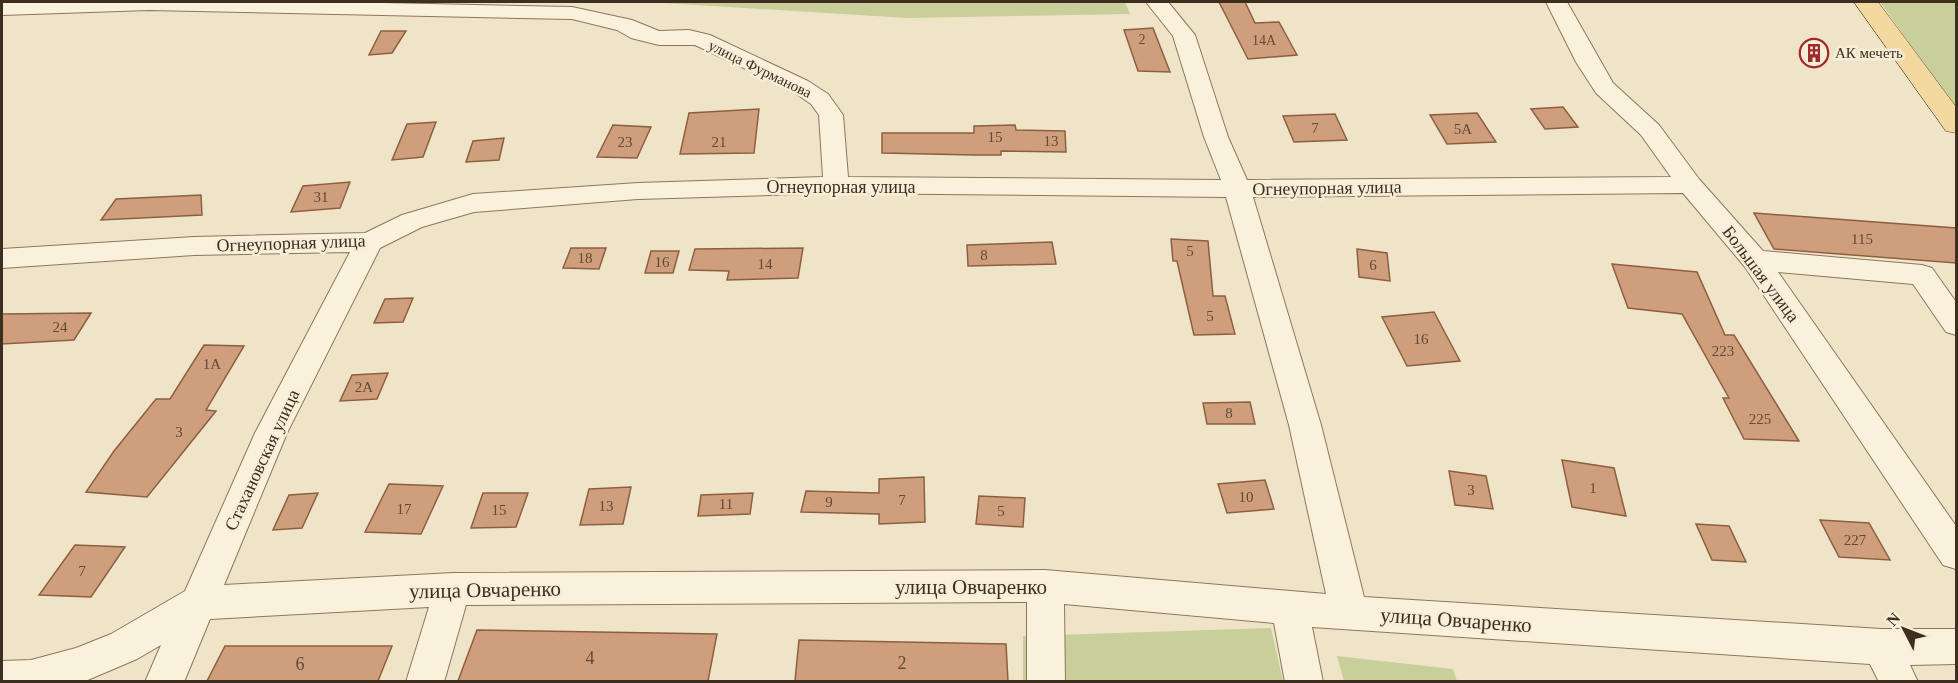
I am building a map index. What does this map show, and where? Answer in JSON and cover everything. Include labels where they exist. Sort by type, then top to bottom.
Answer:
[{"type":"main road","points":[[1866,2],[1956,125]]},
{"type":"street","points":[[1157,2],[1184,35],[1216,137],[1237,189],[1305,425],[1349,613]]},
{"type":"street","name":"Большая улица","points":[[1557,2],[1587,62],[1604,88],[1650,130],[1690,185],[1755,260],[1956,554]]},
{"type":"street","name":"улица Фурманова","points":[[2,9],[149,4],[572,13],[624,25],[639,33],[659,38],[689,37],[720,47],[800,86],[820,99],[831,115],[836,185]]},
{"type":"street","name":"Огнеупорная улица","points":[[2,258],[194,246],[369,242],[412,221],[473,203],[638,190],[836,185],[1237,189],[1690,185]]},
{"type":"street","name":"Стахановская улица","points":[[164,681],[271,433],[369,242]]},
{"type":"street","points":[[1755,260],[1922,275],[1956,324]]},
{"type":"street","points":[[1045,586],[1046,681]]},
{"type":"street","name":"улица Овчаренко","points":[[2,679],[31,678],[76,666],[124,647],[198,603],[453,589],[1045,586],[1349,613],[1881,647],[1956,647]]},
{"type":"street","points":[[425,681],[453,589]]},
{"type":"street","points":[[1290,609],[1304,681]]},
{"type":"street","points":[[1881,647],[1899,681]]},
{"type":"green space","points":[[647,2],[1125,2],[1130,14],[907,18]]},
{"type":"green space","points":[[1880,2],[1956,2],[1956,108],[1945,94]]},
{"type":"green space","points":[[1271,628],[1283,681],[1023,681],[1023,636]]},
{"type":"green space","points":[[1337,656],[1453,669],[1457,681],[1344,681]]},
{"type":"building","points":[[1219,2],[1245,2],[1255,23],[1279,22],[1297,55],[1248,59]]},
{"type":"building","points":[[1153,28],[1170,72],[1138,71],[1124,30]]},
{"type":"building","points":[[381,31],[406,31],[392,53],[369,55]]},
{"type":"building","points":[[1563,107],[1578,127],[1545,129],[1531,109]]},
{"type":"building","points":[[759,109],[754,153],[680,154],[689,113]]},
{"type":"building","points":[[1477,113],[1496,142],[1447,144],[1430,115]]},
{"type":"building","points":[[1335,114],[1347,140],[1294,142],[1283,116]]},
{"type":"building","points":[[436,122],[423,157],[392,160],[407,124]]},
{"type":"building","points":[[613,125],[651,127],[637,158],[597,157]]},
{"type":"building","points":[[1015,125],[1016,130],[1065,131],[1066,152],[1001,151],[1001,155],[882,153],[882,133],[974,133],[974,126]]},
{"type":"building","points":[[504,138],[499,160],[466,162],[473,141]]},
{"type":"building","points":[[350,182],[340,208],[291,212],[303,186]]},
{"type":"building","points":[[201,195],[202,215],[101,220],[116,199]]},
{"type":"building","points":[[1754,213],[1956,228],[1956,263],[1774,249]]},
{"type":"building","points":[[1171,239],[1208,241],[1213,296],[1225,296],[1235,334],[1194,335],[1177,261],[1173,261]]},
{"type":"building","points":[[1052,242],[1056,264],[968,266],[967,245]]},
{"type":"building","points":[[571,248],[606,248],[599,269],[563,268]]},
{"type":"building","points":[[803,248],[798,278],[727,280],[729,271],[689,270],[695,249]]},
{"type":"building","points":[[1357,249],[1387,253],[1390,281],[1359,277]]},
{"type":"building","points":[[651,251],[679,251],[673,273],[645,273]]},
{"type":"building","points":[[1612,264],[1697,272],[1725,335],[1734,335],[1799,441],[1744,439],[1723,398],[1729,398],[1682,314],[1628,308]]},
{"type":"building","points":[[413,298],[403,322],[374,323],[385,299]]},
{"type":"building","points":[[1434,312],[1460,361],[1407,366],[1382,317]]},
{"type":"building","points":[[91,313],[74,340],[2,344],[2,314]]},
{"type":"building","points":[[204,345],[244,346],[206,410],[216,411],[147,497],[86,492],[114,451],[156,399],[170,399]]},
{"type":"building","points":[[388,373],[377,399],[340,401],[352,375]]},
{"type":"building","points":[[1250,402],[1255,424],[1207,424],[1203,403]]},
{"type":"building","points":[[1562,460],[1614,468],[1626,516],[1572,507]]},
{"type":"building","points":[[1449,471],[1486,476],[1493,509],[1455,505]]},
{"type":"building","points":[[924,477],[925,522],[879,524],[879,514],[801,512],[806,491],[879,493],[879,479]]},
{"type":"building","points":[[1265,480],[1274,509],[1227,513],[1218,484]]},
{"type":"building","points":[[389,484],[443,486],[421,534],[365,532]]},
{"type":"building","points":[[631,487],[623,524],[580,525],[589,489]]},
{"type":"building","points":[[318,493],[302,528],[273,530],[289,495]]},
{"type":"building","points":[[483,493],[528,493],[516,527],[471,528]]},
{"type":"building","points":[[753,493],[750,514],[698,516],[701,495]]},
{"type":"building","points":[[979,496],[1025,498],[1023,527],[976,524]]},
{"type":"building","points":[[1820,520],[1869,523],[1890,560],[1839,557]]},
{"type":"building","points":[[1696,524],[1729,526],[1746,562],[1712,560]]},
{"type":"building","points":[[75,545],[125,547],[91,597],[39,595]]},
{"type":"building","points":[[477,630],[717,634],[708,681],[458,681]]},
{"type":"building","points":[[799,640],[1006,644],[1008,681],[795,681]]},
{"type":"building","points":[[225,646],[392,646],[378,681],[207,681]]},
{"type":"place","name":"АК мечеть","points":[[1814,53]]}]
